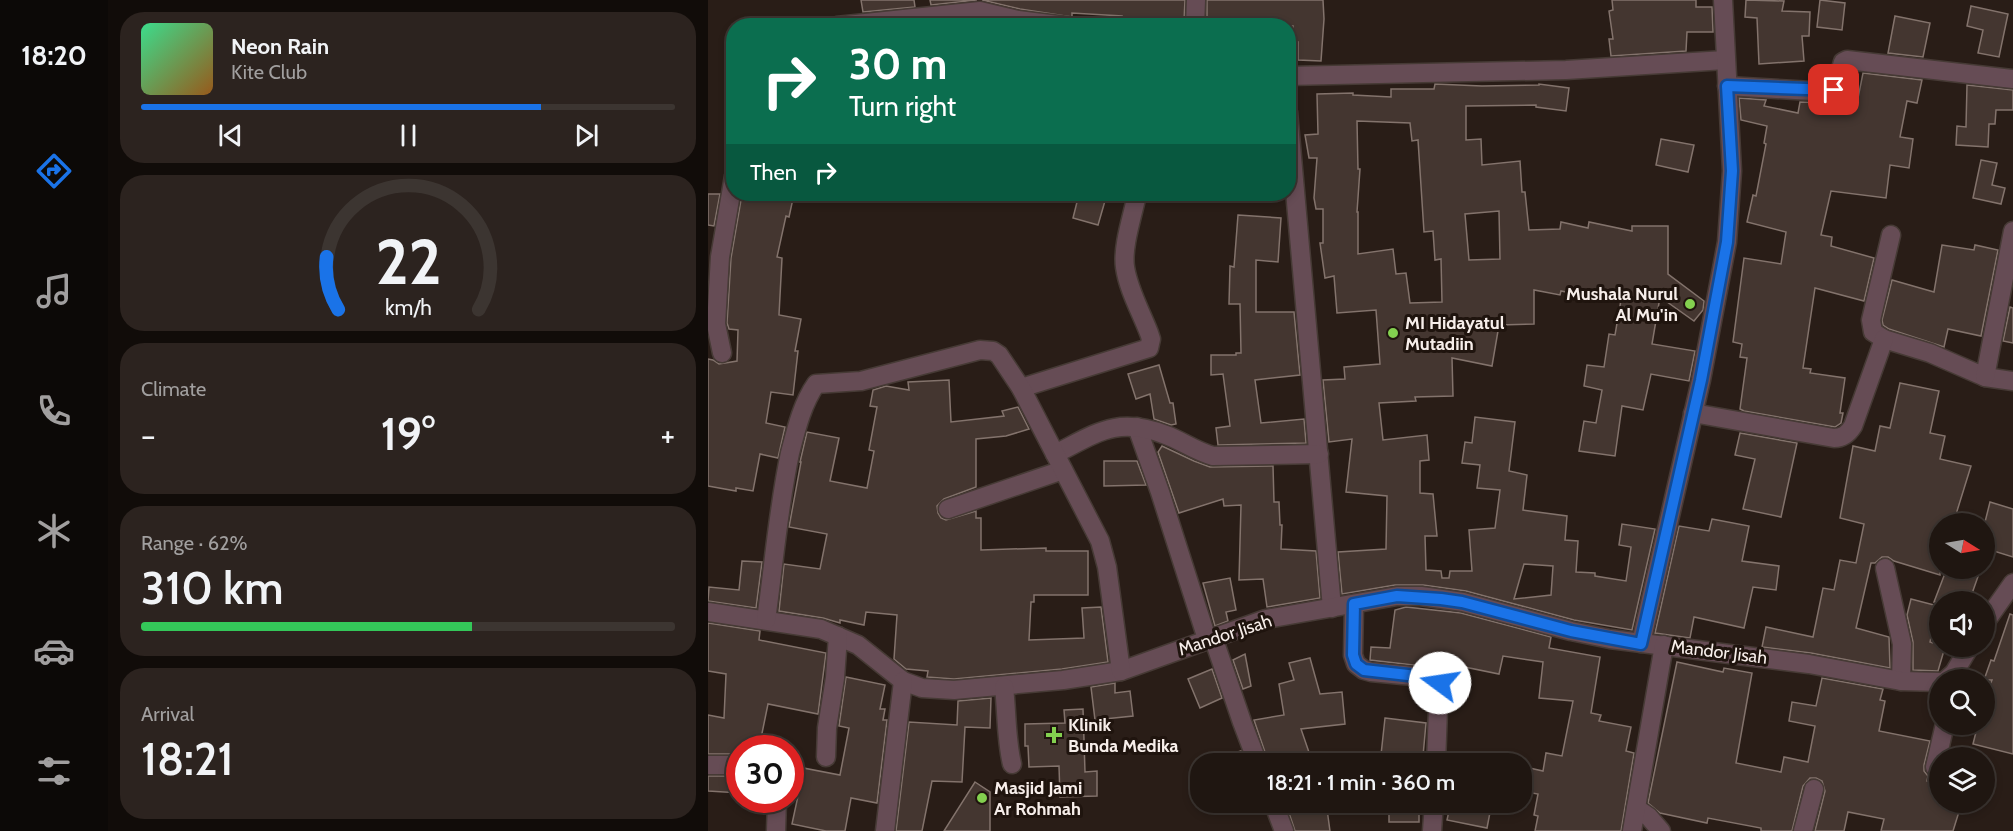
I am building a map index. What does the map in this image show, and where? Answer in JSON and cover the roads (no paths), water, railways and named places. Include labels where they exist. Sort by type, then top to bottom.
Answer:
[{"type":"street","points":[[1195,18],[1196,0]]},
{"type":"street","points":[[1641,644],[1694,413],[1725,253],[1732,196],[1731,134],[1723,0]]},
{"type":"street","points":[[891,18],[979,5],[1007,18]]},
{"type":"street","points":[[1296,76],[1566,70],[1725,60]]},
{"type":"street","points":[[1727,86],[1829,92],[1835,88],[1843,62],[1847,60],[2013,79]]},
{"type":"street","points":[[1296,200],[1332,608]]},
{"type":"street","points":[[722,353],[713,296],[730,201]]},
{"type":"street","points":[[1021,388],[1149,348],[1149,333],[1124,266],[1124,254],[1135,201]]},
{"type":"street","points":[[1985,377],[2013,231]]},
{"type":"street","points":[[1891,235],[1871,320],[1873,332],[1884,339],[1930,353],[1985,377],[2013,381]]},
{"type":"street","points":[[1694,413],[1834,438],[1840,437],[1847,434],[1853,426],[1884,339]]},
{"type":"street","points":[[766,620],[774,542],[783,486],[796,431],[816,384],[861,381],[980,350],[993,351],[999,355],[1021,388],[1105,554],[1121,671]]},
{"type":"street","points":[[948,509],[1059,462],[1098,432],[1119,426],[1137,427],[1166,435],[1198,452],[1213,456],[1319,454]]},
{"type":"street","points":[[1137,427],[1210,638],[1254,753]]},
{"type":"street","points":[[1885,568],[1902,644],[1901,681]]},
{"type":"street","points":[[1995,608],[2013,583]]},
{"type":"street","name":"Mandor Jisah","points":[[708,612],[821,629],[858,645],[903,681],[922,688],[933,689],[1004,687],[1121,671],[1266,619],[1397,596],[1462,602],[1571,631],[1641,644],[1809,664],[1901,681],[1929,682]]},
{"type":"street","points":[[1354,604],[1353,655],[1356,664],[1371,672],[1428,677],[1439,681],[1436,753]]},
{"type":"street","points":[[826,757],[826,728],[835,678],[838,636]]},
{"type":"street","points":[[1632,831],[1664,645]]},
{"type":"street","points":[[885,831],[903,681]]},
{"type":"street","points":[[1004,687],[1008,744],[1012,765]]},
{"type":"street","points":[[708,765],[726,765]]},
{"type":"street","points":[[1803,831],[1814,789]]},
{"type":"street","points":[[1636,808],[1661,831]]},
{"type":"street","points":[[776,831],[777,813]]},
{"type":"street","points":[[1277,813],[1284,831]]},
{"type":"street","points":[[1432,831],[1433,813]]},
{"type":"place","name":"Mushala Nurul Al Mu'in","points":[[1690,304]]},
{"type":"place","name":"MI Hidayatul Mutadiin","points":[[1393,333]]},
{"type":"place","name":"Klinik Bunda Medika","points":[[1054,735]]},
{"type":"place","name":"Masjid Jami Ar Rohmah","points":[[982,798]]}]
